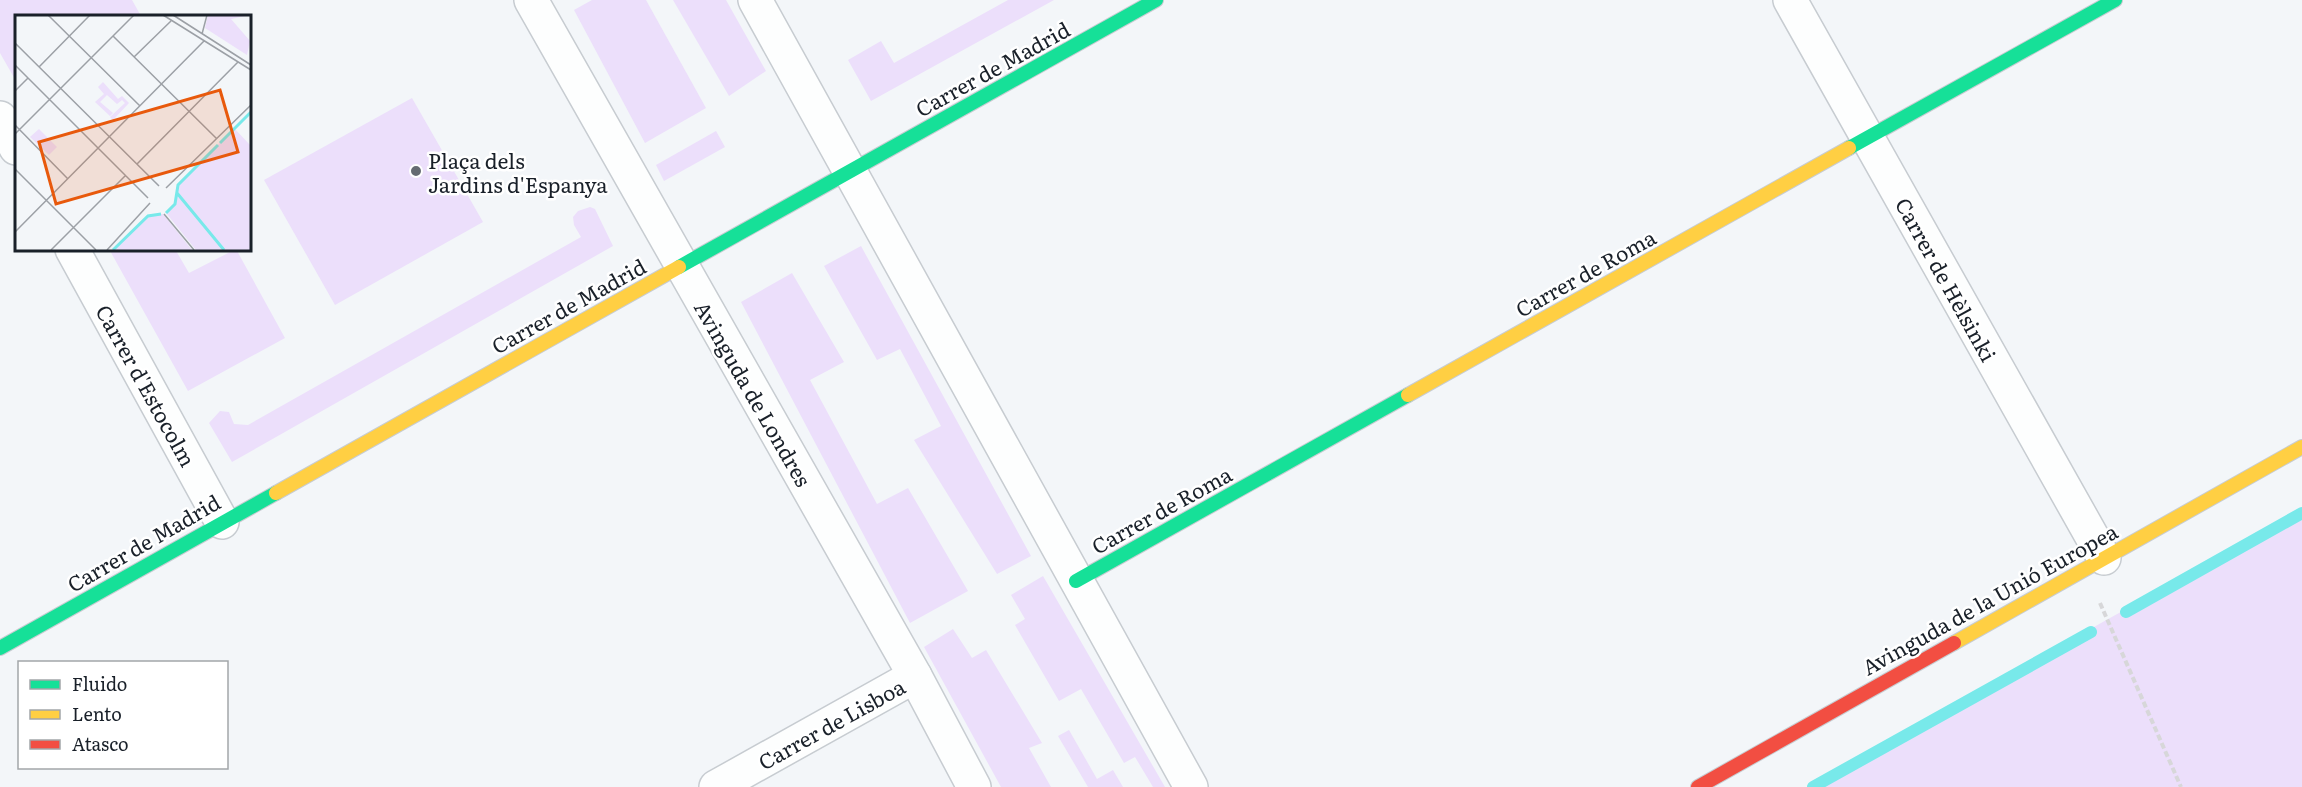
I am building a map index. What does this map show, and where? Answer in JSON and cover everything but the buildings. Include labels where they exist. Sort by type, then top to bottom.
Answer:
[{"type":"street","name":"Avinguda de Londres","points":[[531,0],[915,676],[974,787]]},
{"type":"street","points":[[755,0],[1191,787]]},
{"type":"street","name":"Carrer de Madrid","points":[[0,648],[1156,0]]},
{"type":"street","name":"Carrer de Hèlsinki","points":[[1790,0],[2104,558]]},
{"type":"street","name":"Carrer de Roma","points":[[1076,581],[2115,0]]},
{"type":"street","points":[[0,117],[15,146]]},
{"type":"street","name":"Carrer d'Estocolm","points":[[73,250],[222,522]]},
{"type":"street","name":"Avinguda de la Unió Europea","points":[[1698,787],[2302,447]]},
{"type":"street","name":"Carrer de Lisboa","points":[[716,787],[915,676]]},
{"type":"path","points":[[2096,594],[2181,787]]},
{"type":"shaded area","points":[[0,0],[132,0],[140,15],[15,15],[15,79],[0,53]]},
{"type":"shaded area","points":[[592,0],[646,0],[706,108],[645,143],[574,10]]},
{"type":"shaded area","points":[[673,0],[726,0],[766,71],[729,96]]},
{"type":"shaded area","points":[[1008,0],[1054,0],[871,101],[848,60],[881,41],[894,63]]},
{"type":"shaded area","points":[[412,98],[483,222],[335,305],[264,180]]},
{"type":"shaded area","points":[[716,131],[725,147],[664,181],[656,165]]},
{"type":"shaded area","points":[[590,207],[595,209],[613,246],[232,462],[209,423],[220,411],[229,412],[234,424],[248,425],[581,237],[574,225],[573,217],[578,211]]},
{"type":"shaded area","points":[[861,246],[1031,556],[997,574],[914,440],[941,426],[900,349],[877,360],[824,266]]},
{"type":"shaded area","points":[[110,250],[176,250],[189,273],[237,250],[285,338],[188,391]]},
{"type":"shaded area","points":[[792,273],[844,362],[810,380],[877,504],[908,488],[968,591],[910,623],[741,302]]},
{"type":"shaded area","points":[[2302,511],[2302,787],[1807,787]]},
{"type":"shaded area","points":[[1043,576],[1165,787],[1153,787],[1135,757],[1124,763],[1081,689],[1059,701],[1015,625],[1025,619],[1011,595]]},
{"type":"shaded area","points":[[953,629],[972,658],[986,650],[1042,743],[1029,748],[1051,787],[1001,787],[924,647]]},
{"type":"shaded area","points":[[1069,730],[1097,779],[1113,770],[1123,787],[1088,787],[1058,736]]},
{"type":"waterway","points":[[2126,612],[2302,513]]},
{"type":"waterway","points":[[1813,787],[2091,632]]},
{"type":"traffic: fast","points":[[679,267],[1156,0]]},
{"type":"traffic: fast","points":[[1849,148],[2115,0]]},
{"type":"traffic: fast","points":[[1076,581],[1408,395]]},
{"type":"traffic: fast","points":[[0,648],[276,493]]},
{"type":"traffic: slow","points":[[1408,395],[1849,148]]},
{"type":"traffic: slow","points":[[276,493],[679,267]]},
{"type":"traffic: slow","points":[[1954,643],[2302,447]]},
{"type":"traffic: jam","points":[[1698,787],[1954,643]]},
{"type":"place","name":"Plaça dels Jardins d'Espanya","points":[[416,171]]}]
